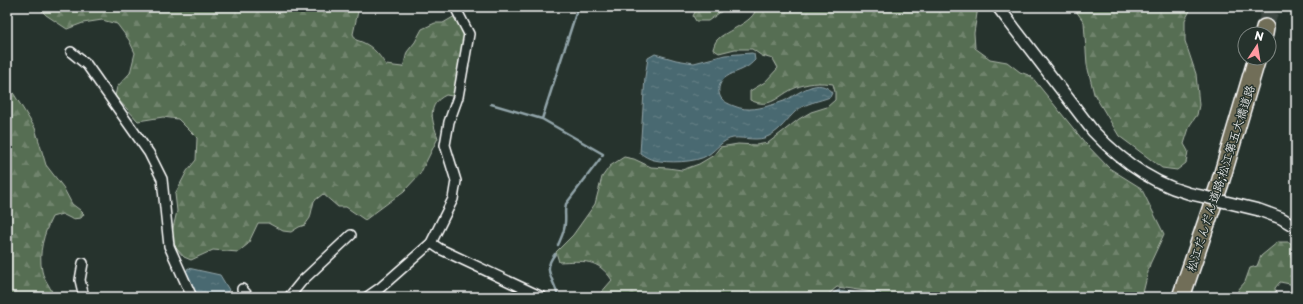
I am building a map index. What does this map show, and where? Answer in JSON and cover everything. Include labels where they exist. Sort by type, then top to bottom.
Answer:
[{"type":"highway","name":"松江だんだん道路;松江第五大橋道路","points":[[1181,297],[1220,183],[1255,66]]},
{"type":"street","points":[[366,297],[380,288],[431,243],[453,199],[456,182],[445,145],[445,139],[449,122],[458,97],[469,34],[455,7]]},
{"type":"street","points":[[998,7],[1093,131],[1109,148],[1138,171],[1155,181],[1188,194],[1259,210],[1281,218],[1296,227]]},
{"type":"street","points":[[71,52],[87,65],[149,153],[162,179],[169,246],[192,297]]},
{"type":"street","points":[[289,297],[302,281],[351,235]]},
{"type":"street","points":[[431,243],[440,249],[542,297]]},
{"type":"street","points":[[83,263],[80,280],[84,297]]},
{"type":"street","points":[[242,289],[249,297]]},
{"type":"green space","points":[[38,7],[359,7],[353,34],[356,40],[366,44],[374,50],[386,65],[402,67],[407,52],[415,42],[422,29],[435,23],[443,23],[455,16],[464,36],[463,51],[455,93],[452,96],[446,95],[440,99],[435,103],[433,108],[432,114],[438,138],[420,174],[404,191],[365,220],[346,207],[338,207],[323,194],[314,201],[310,218],[305,225],[291,232],[283,231],[268,223],[258,223],[248,244],[238,252],[213,250],[191,260],[184,257],[175,247],[171,237],[177,211],[175,194],[187,171],[196,160],[197,138],[178,119],[163,117],[138,121],[115,96],[117,87],[130,73],[135,53],[129,40],[117,24],[102,20],[83,23],[67,29],[46,15]]},
{"type":"green space","points":[[701,7],[738,7],[726,8],[708,21],[696,21],[693,16]]},
{"type":"green space","points":[[746,7],[978,7],[974,33],[975,48],[990,59],[1007,62],[1020,72],[1031,76],[1086,144],[1109,168],[1141,188],[1164,234],[1150,264],[1142,297],[883,297],[880,293],[837,287],[827,297],[599,297],[599,295],[612,280],[606,273],[595,264],[589,262],[559,262],[556,252],[573,235],[595,204],[602,177],[610,166],[624,157],[634,159],[651,167],[682,170],[699,164],[714,155],[720,147],[738,144],[756,145],[768,143],[799,119],[811,112],[827,107],[835,100],[833,84],[818,83],[795,88],[769,102],[757,103],[750,100],[750,91],[765,82],[778,68],[773,59],[762,56],[752,49],[735,49],[719,53],[713,49],[716,41],[721,36],[750,18],[756,8]]},
{"type":"green space","points":[[1073,7],[1192,7],[1185,20],[1185,41],[1196,74],[1199,105],[1197,115],[1190,125],[1184,144],[1188,151],[1186,163],[1177,170],[1162,168],[1119,136],[1094,94],[1087,65],[1084,22]]},
{"type":"green space","points":[[7,83],[35,128],[46,165],[63,187],[72,204],[84,214],[81,218],[72,219],[62,214],[52,217],[46,230],[42,243],[41,264],[43,275],[53,297],[7,297]]},
{"type":"green space","points":[[1278,242],[1289,242],[1296,247],[1296,291],[1290,284],[1280,282],[1275,288],[1276,297],[1238,297],[1238,290],[1245,282],[1250,268],[1257,266],[1261,256]]},
{"type":"water","points":[[655,54],[694,63],[725,55],[754,54],[755,60],[746,67],[724,79],[719,87],[719,94],[721,98],[727,103],[744,109],[760,108],[784,101],[815,86],[827,88],[832,93],[830,97],[800,108],[777,131],[765,138],[729,139],[703,158],[681,162],[660,161],[650,159],[640,153],[645,77],[648,58]]},
{"type":"water","points":[[188,268],[220,275],[229,290],[222,297],[197,297],[186,272]]},
{"type":"water","points":[[839,290],[856,293],[879,294],[882,297],[837,297],[833,293]]},
{"type":"waterway","points":[[578,7],[542,119],[603,154],[602,156]]},
{"type":"waterway","points":[[491,104],[542,119]]},
{"type":"waterway","points":[[558,245],[564,229],[566,204],[600,159]]},
{"type":"waterway","points":[[555,254],[549,265],[549,270],[558,297]]},
{"type":"tunnel","points":[[1266,26],[1271,7]]}]
